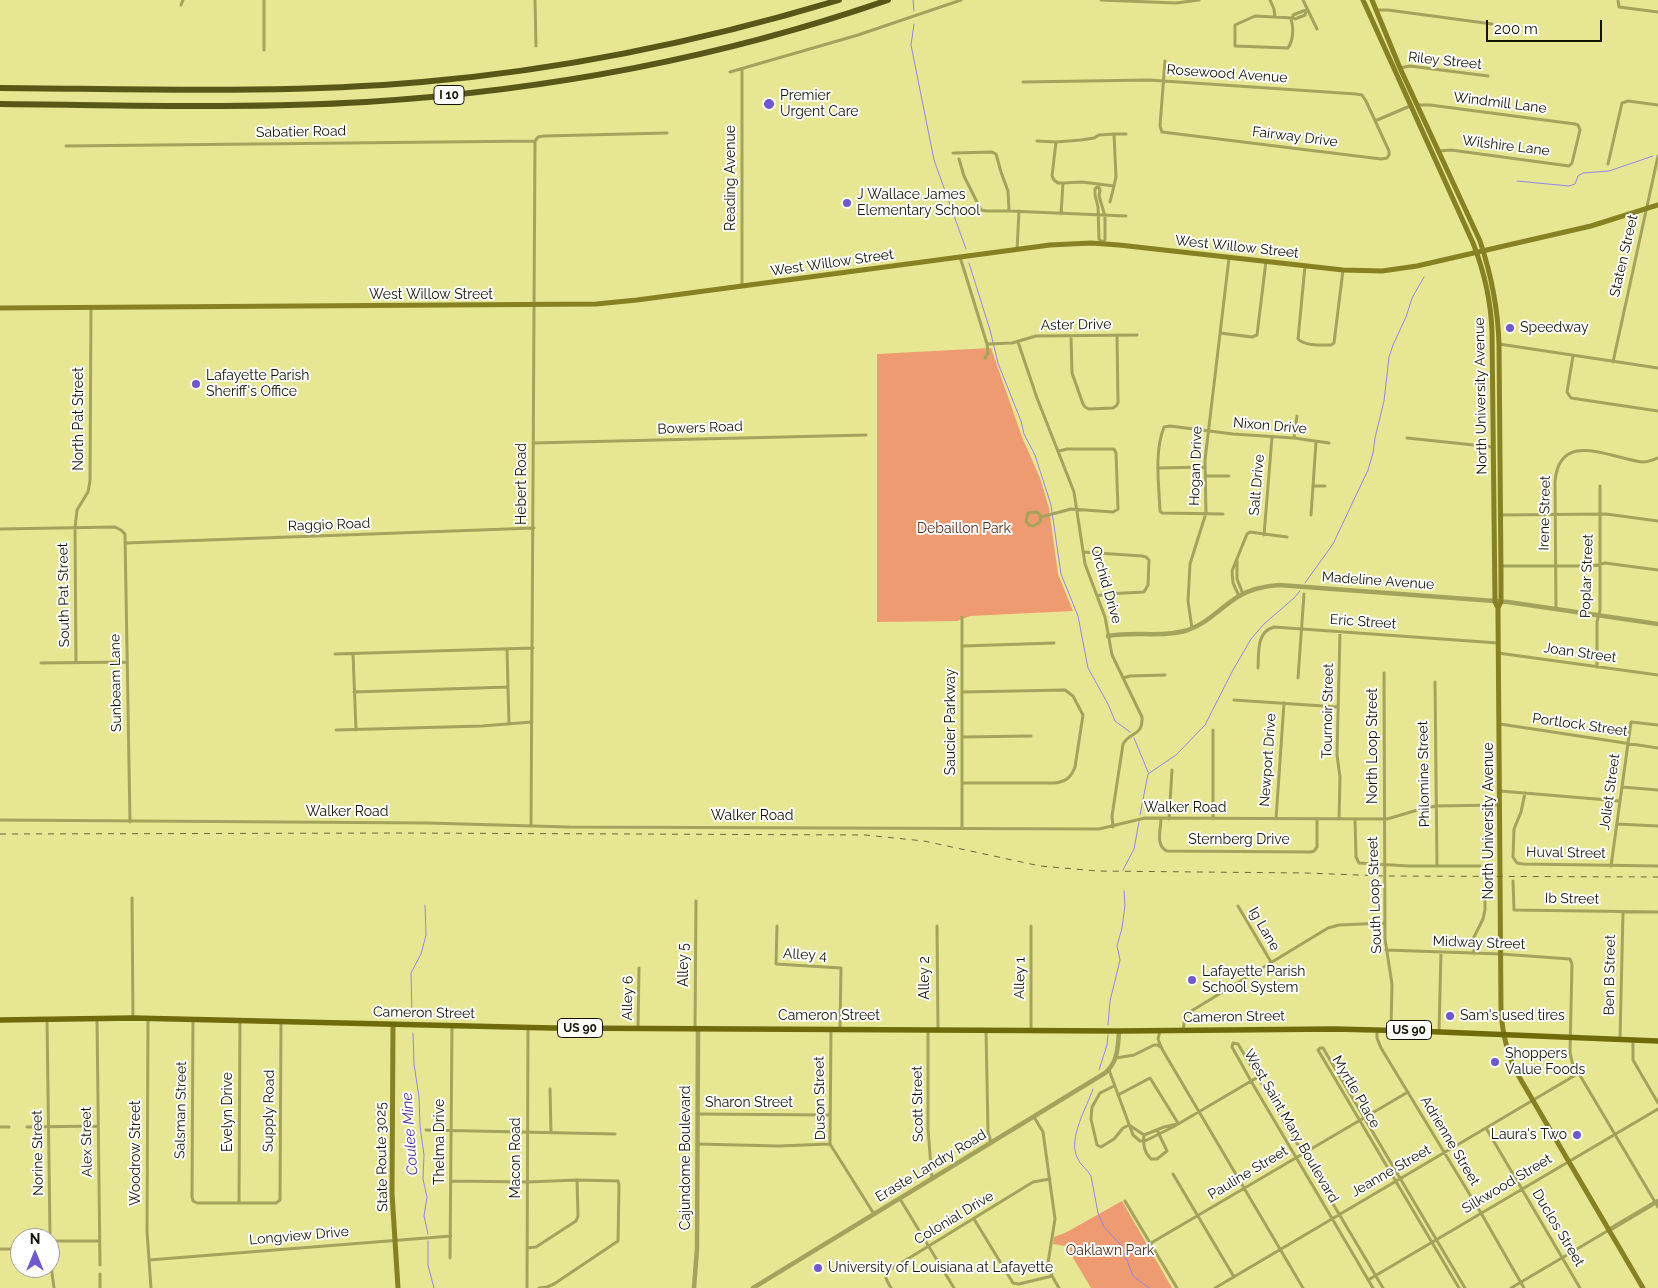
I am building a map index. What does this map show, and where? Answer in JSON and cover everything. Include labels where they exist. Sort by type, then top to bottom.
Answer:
[{"type":"highway","name":"I 10","points":[[0,88],[318,88],[422,82],[595,59],[737,29],[839,0]]},
{"type":"highway","name":"I 10","points":[[0,104],[275,105],[367,102],[476,92],[542,83],[657,63],[728,47],[816,23],[888,0]]},
{"type":"main road","name":"North University Avenue","points":[[1363,0],[1476,253],[1488,297],[1492,324],[1500,724],[1501,1021],[1503,1034],[1515,1070],[1643,1288]]},
{"type":"main road","name":"North University Avenue","points":[[1372,0],[1400,68],[1483,251],[1494,298],[1499,344],[1500,566],[1498,602]]},
{"type":"main road","points":[[1368,11],[1376,10]]},
{"type":"main road","points":[[1432,152],[1439,151]]},
{"type":"main road","name":"West Willow Street","points":[[0,308],[534,306],[605,304],[1064,244],[1102,243],[1343,270],[1382,271],[1402,269],[1476,253],[1590,226],[1658,205]]},
{"type":"main road","name":"Cameron Street","points":[[0,1020],[148,1018],[528,1028],[1119,1031],[1391,1030],[1658,1041]]},
{"type":"main road","name":"State Route 3025","points":[[393,1025],[392,1173],[398,1288]]},
{"type":"street","points":[[181,5],[183,0]]},
{"type":"street","points":[[264,0],[264,50]]},
{"type":"street","points":[[535,0],[536,46]]},
{"type":"street","points":[[730,72],[858,35],[961,0]]},
{"type":"street","points":[[1101,0],[1176,2],[1199,0]]},
{"type":"street","points":[[1270,0],[1275,17]]},
{"type":"street","points":[[1303,0],[1317,29]]},
{"type":"street","points":[[1618,0],[1618,6],[1658,12]]},
{"type":"street","points":[[1292,18],[1292,43],[1288,48],[1235,46],[1235,25],[1255,16],[1292,18],[1294,15],[1299,15],[1303,10],[1307,11]]},
{"type":"street","points":[[1376,10],[1492,24]]},
{"type":"street","points":[[1164,82],[1165,61]]},
{"type":"street","name":"Riley Street","points":[[1400,68],[1410,66],[1488,76]]},
{"type":"street","name":"Reading Avenue","points":[[742,69],[742,286]]},
{"type":"street","name":"Rosewood Avenue","points":[[1023,82],[1126,80],[1356,94],[1362,95],[1376,121]]},
{"type":"street","name":"Fairway Drive","points":[[1164,82],[1160,126],[1161,131],[1165,134],[1385,158],[1389,155],[1389,151],[1376,121]]},
{"type":"street","points":[[1608,164],[1620,104],[1628,101],[1658,105]]},
{"type":"street","name":"Windmill Lane","points":[[1417,105],[1575,124],[1579,126],[1580,132],[1571,165]]},
{"type":"street","points":[[1376,121],[1410,106]]},
{"type":"street","name":"Sabatier Road","points":[[66,146],[535,141],[541,136],[667,133]]},
{"type":"street","points":[[1110,202],[1116,177],[1114,134]]},
{"type":"street","points":[[1036,141],[1056,142],[1094,138],[1099,135],[1126,134]]},
{"type":"street","name":"Hebert Road","points":[[531,826],[535,141]]},
{"type":"street","points":[[1056,142],[1052,176],[1054,180],[1058,183],[1082,182],[1098,186],[1114,186]]},
{"type":"street","name":"Wilshire Lane","points":[[1439,151],[1453,150],[1571,165]]},
{"type":"street","points":[[953,153],[992,152],[996,154],[1008,191],[1009,211]]},
{"type":"street","name":"Staten Street","points":[[1613,362],[1658,156]]},
{"type":"street","points":[[959,158],[964,176],[981,210],[986,212],[1019,211],[1126,216]]},
{"type":"street","points":[[1061,214],[1063,183]]},
{"type":"street","points":[[1098,186],[1105,216],[1105,240],[1102,243],[1099,239],[1098,207],[1095,195],[1095,189],[1098,186]]},
{"type":"street","points":[[1017,250],[1019,211]]},
{"type":"street","points":[[1098,228],[1102,223],[1105,224]]},
{"type":"street","points":[[960,257],[987,344],[988,353],[985,358]]},
{"type":"street","name":"Hogan Drive","points":[[1192,628],[1188,601],[1190,564],[1206,513],[1205,467],[1208,431],[1229,257]]},
{"type":"street","points":[[1220,333],[1252,337],[1257,335],[1266,261]]},
{"type":"street","points":[[1305,266],[1298,339],[1301,342],[1330,346],[1334,343],[1343,270]]},
{"type":"street","name":"North Pat Street","points":[[75,528],[77,510],[88,492],[90,481],[91,308]]},
{"type":"street","points":[[1071,336],[1072,373],[1082,404],[1089,409],[1113,408],[1118,403],[1117,335]]},
{"type":"street","name":"Aster Drive","points":[[987,344],[1018,342],[1036,336],[1137,335]]},
{"type":"street","name":"Orchid Drive","points":[[1018,342],[1037,398],[1074,492],[1083,552],[1087,569],[1105,617],[1112,655],[1140,711],[1142,720],[1139,731],[1125,740],[1123,744],[1112,827]]},
{"type":"street","points":[[1499,344],[1658,368]]},
{"type":"street","points":[[1573,356],[1567,392],[1571,398],[1658,411]]},
{"type":"street","points":[[1294,438],[1297,416]]},
{"type":"street","name":"Nixon Drive","points":[[1159,468],[1164,427],[1170,426],[1329,443]]},
{"type":"street","name":"Bowers Road","points":[[533,443],[866,435]]},
{"type":"street","name":"Salt Drive","points":[[1264,535],[1272,437]]},
{"type":"street","points":[[1407,438],[1494,447]]},
{"type":"street","points":[[1311,515],[1316,442]]},
{"type":"street","points":[[1041,517],[1077,509],[1113,512],[1117,511],[1119,504],[1115,451],[1110,448],[1067,449],[1059,451]]},
{"type":"street","name":"Irene Street","points":[[1556,609],[1556,472],[1561,462],[1570,454],[1580,450],[1589,450],[1643,462],[1658,458]]},
{"type":"street","points":[[1205,467],[1159,468],[1160,511],[1162,513],[1223,514]]},
{"type":"street","points":[[1205,476],[1229,476]]},
{"type":"street","points":[[1313,486],[1325,486]]},
{"type":"street","name":"Poplar Street","points":[[1597,666],[1597,622],[1600,610],[1600,486]]},
{"type":"street","points":[[1033,511],[1037,512],[1041,517],[1040,522],[1033,526],[1026,521],[1028,513],[1033,511]]},
{"type":"street","points":[[1500,515],[1600,514],[1658,521]]},
{"type":"street","name":"South Pat Street","points":[[75,528],[76,662]]},
{"type":"street","points":[[0,529],[118,528],[125,534],[126,543]]},
{"type":"street","name":"Raggio Road","points":[[126,543],[534,528]]},
{"type":"street","points":[[1241,595],[1234,587],[1232,575],[1233,566],[1247,533],[1287,537]]},
{"type":"street","name":"Sunbeam Lane","points":[[126,543],[130,822]]},
{"type":"street","points":[[1083,552],[1148,558],[1148,585],[1146,591],[1142,593],[1097,596]]},
{"type":"street","points":[[1500,566],[1593,566],[1605,563],[1658,570]]},
{"type":"street","name":"Madeline Avenue","points":[[1108,636],[1174,633],[1192,628],[1209,619],[1241,595],[1266,586],[1286,585],[1498,602],[1658,624]]},
{"type":"street","points":[[1298,678],[1304,594]]},
{"type":"street","name":"Saucier Parkway","points":[[962,617],[962,828]]},
{"type":"street","name":"Eric Street","points":[[1258,668],[1260,640],[1264,633],[1274,627],[1498,643]]},
{"type":"street","name":"Tournoir Street","points":[[1340,632],[1337,755],[1340,776],[1340,820]]},
{"type":"street","points":[[963,646],[1054,643]]},
{"type":"street","points":[[335,654],[533,648]]},
{"type":"street","points":[[507,650],[509,724]]},
{"type":"street","name":"Joan Street","points":[[1498,653],[1658,675]]},
{"type":"street","points":[[353,654],[356,730]]},
{"type":"street","points":[[40,663],[127,662]]},
{"type":"street","name":"North Loop Street","points":[[1384,674],[1384,819]]},
{"type":"street","points":[[1123,678],[1165,675]]},
{"type":"street","name":"Philomine Street","points":[[1435,682],[1437,866]]},
{"type":"street","points":[[354,692],[508,687]]},
{"type":"street","points":[[962,783],[1054,783],[1066,780],[1072,774],[1075,767],[1083,715],[1073,696],[1065,690],[963,692]]},
{"type":"street","points":[[1234,700],[1338,707]]},
{"type":"street","name":"Newport Drive","points":[[1276,819],[1284,703]]},
{"type":"street","points":[[336,730],[532,722]]},
{"type":"street","name":"Joliet Street","points":[[1611,866],[1631,722],[1658,725]]},
{"type":"street","name":"Portlock Street","points":[[1500,724],[1658,748]]},
{"type":"street","points":[[1212,819],[1213,730]]},
{"type":"street","points":[[962,738],[1030,736]]},
{"type":"street","points":[[1169,819],[1172,770]]},
{"type":"street","points":[[1622,787],[1658,790]]},
{"type":"street","points":[[1500,791],[1620,802]]},
{"type":"street","name":"Huval Street","points":[[1525,793],[1521,812],[1514,829],[1513,857],[1515,861],[1523,864],[1658,866]]},
{"type":"street","name":"Walker Road","points":[[0,820],[428,823],[531,826],[1098,829],[1140,819],[1384,819],[1436,806],[1500,805]]},
{"type":"street","name":"Sternberg Drive","points":[[1161,818],[1160,843],[1162,849],[1167,851],[1311,852],[1316,850],[1317,847],[1317,820]]},
{"type":"street","points":[[1355,819],[1357,861],[1362,864],[1480,866]]},
{"type":"street","name":"South Loop Street","points":[[1384,819],[1383,864],[1386,950],[1392,984],[1391,1030]]},
{"type":"street","points":[[1617,824],[1658,826]]},
{"type":"street","name":"Ib Street","points":[[1513,881],[1514,910],[1658,912]]},
{"type":"street","points":[[1474,954],[1474,937],[1484,915],[1485,889]]},
{"type":"street","points":[[132,898],[133,1018]]},
{"type":"street","name":"Alley 5","points":[[696,901],[696,1028]]},
{"type":"street","name":"Ig Lane","points":[[1238,906],[1271,962]]},
{"type":"street","name":"Ben B Street","points":[[1620,1040],[1623,912]]},
{"type":"street","points":[[1183,1030],[1184,1018],[1188,1013],[1332,927],[1385,923]]},
{"type":"street","name":"Alley 4","points":[[777,926],[776,964],[841,968],[840,1029]]},
{"type":"street","name":"Alley 2","points":[[937,926],[938,1030]]},
{"type":"street","name":"Alley 1","points":[[1030,1030],[1031,926]]},
{"type":"street","name":"Midway Street","points":[[1386,950],[1501,954],[1570,959],[1572,964],[1571,1037]]},
{"type":"street","points":[[1439,1033],[1441,952]]},
{"type":"street","name":"Alley 6","points":[[638,1028],[639,968]]},
{"type":"street","name":"Norine Street","points":[[47,1018],[52,1238],[55,1241],[99,1241]]},
{"type":"street","name":"Alex Street","points":[[97,1018],[100,1265]]},
{"type":"street","name":"Woodrow Street","points":[[148,1018],[147,1231],[152,1288]]},
{"type":"street","name":"Salsman Street","points":[[193,1019],[192,1197],[193,1201],[197,1203],[239,1203]]},
{"type":"street","name":"Evelyn Drive","points":[[239,1203],[240,1021]]},
{"type":"street","name":"Supply Road","points":[[239,1203],[276,1203],[281,1198],[281,1022]]},
{"type":"street","name":"Thelma Drive","points":[[450,1258],[452,1026]]},
{"type":"street","name":"Macon Road","points":[[527,1288],[528,1028]]},
{"type":"street","name":"Cajundome Boulevard","points":[[694,1288],[697,1249],[698,1114],[696,1028]]},
{"type":"street","name":"Duson Street","points":[[830,1029],[830,1144],[874,1214]]},
{"type":"street","name":"Scott Street","points":[[928,1029],[928,1130],[932,1179]]},
{"type":"street","points":[[986,1030],[988,1132],[991,1143]]},
{"type":"street","name":"Adrienne Street","points":[[1377,1030],[1377,1038],[1381,1048],[1524,1288]]},
{"type":"street","name":"Eraste Landry Road","points":[[753,1288],[1109,1070],[1116,1058],[1119,1031]]},
{"type":"street","points":[[1160,1031],[1158,1039],[1162,1048],[1303,1288]]},
{"type":"street","points":[[1511,1288],[1657,1203],[1579,1073],[1571,1057],[1571,1037]]},
{"type":"street","points":[[1633,1040],[1633,1060],[1658,1102]]},
{"type":"street","name":"West Saint Mary Boulevard","points":[[1373,1288],[1251,1081],[1232,1047],[1233,1043],[1238,1044],[1382,1288]]},
{"type":"street","points":[[1116,1058],[1134,1055],[1154,1045],[1162,1048]]},
{"type":"street","name":"Myrtle Place","points":[[1459,1288],[1318,1050],[1320,1048],[1323,1048],[1465,1288]]},
{"type":"street","points":[[1109,1070],[1129,1124],[1138,1141],[1143,1141],[1158,1132],[1178,1124],[1258,1077]]},
{"type":"street","name":"Jeanne Street","points":[[1215,1288],[1579,1073]]},
{"type":"street","points":[[1118,1095],[1150,1078],[1178,1124]]},
{"type":"street","points":[[1114,1086],[1102,1091],[1092,1107],[1091,1119],[1097,1145],[1101,1146],[1114,1139],[1129,1124]]},
{"type":"street","points":[[550,1089],[550,1133]]},
{"type":"street","name":"Pauline Street","points":[[1151,1243],[1408,1092]]},
{"type":"street","name":"Silkwood Street","points":[[1368,1280],[1658,1109]]},
{"type":"street","name":"Sharon Street","points":[[698,1114],[830,1115]]},
{"type":"street","points":[[1034,1117],[1043,1132],[1050,1179],[1055,1224],[1048,1257],[1048,1268],[1058,1288]]},
{"type":"street","points":[[1129,1124],[1144,1135],[1158,1132]]},
{"type":"street","points":[[27,1127],[98,1126]]},
{"type":"street","points":[[0,1127],[9,1127]]},
{"type":"street","name":"Duclos Street","points":[[1486,1128],[1580,1288]]},
{"type":"street","points":[[426,1130],[615,1134]]},
{"type":"street","points":[[1144,1135],[1144,1147],[1149,1156],[1151,1159],[1157,1158],[1167,1151],[1158,1132]]},
{"type":"street","points":[[697,1144],[779,1146],[830,1144]]},
{"type":"street","points":[[1173,1174],[1234,1277]]},
{"type":"street","name":"Colonial Drive","points":[[891,1288],[886,1278],[887,1272],[1033,1182],[1050,1179]]},
{"type":"street","points":[[527,1248],[536,1247],[576,1221],[578,1216],[578,1180]]},
{"type":"street","points":[[451,1181],[618,1180],[620,1185],[619,1239],[617,1242],[554,1284],[539,1288]]},
{"type":"street","points":[[900,1199],[954,1288]]},
{"type":"street","points":[[1125,1200],[1176,1288]]},
{"type":"street","points":[[974,1219],[1015,1284],[1052,1276]]},
{"type":"street","name":"Longview Drive","points":[[149,1260],[450,1236]]},
{"type":"street","points":[[100,1274],[100,1288]]},
{"type":"green space","name":"Debaillon Park","points":[[991,348],[1022,437],[1040,478],[1049,508],[1058,574],[1073,611],[970,616],[957,621],[877,622],[877,354]]},
{"type":"green space","name":"Oaklawn Park","points":[[1122,1201],[1172,1288],[1091,1288],[1066,1246],[1053,1244],[1054,1237],[1065,1233]]},
{"type":"waterway","points":[[913,0],[914,11]]},
{"type":"waterway","points":[[914,24],[911,45],[934,160],[966,249]]},
{"type":"waterway","points":[[1517,181],[1569,186],[1575,184],[1578,176],[1583,173],[1609,171],[1653,156]]},
{"type":"waterway","points":[[969,263],[990,330],[998,363],[1021,421],[1024,434],[1035,455],[1051,505],[1061,574],[1078,616],[1088,668],[1115,721],[1130,732]]},
{"type":"waterway","points":[[1305,583],[1333,544],[1368,470],[1384,401],[1389,357],[1412,298],[1424,277]]},
{"type":"waterway","points":[[1140,815],[1148,774],[1176,755],[1205,725],[1251,639],[1264,624],[1300,591]]},
{"type":"waterway","points":[[1134,738],[1148,772]]},
{"type":"waterway","points":[[1123,870],[1134,849],[1139,822]]},
{"type":"waterway","points":[[1108,1025],[1110,1001],[1120,960],[1117,946],[1125,905],[1124,891]]},
{"type":"waterway","name":"Coulee Mine","points":[[412,1017],[411,973],[421,954],[426,935],[425,905]]},
{"type":"waterway","name":"Coulee Mine","points":[[413,1033],[414,1064],[424,1155],[423,1179],[427,1197],[424,1216],[428,1234]]},
{"type":"waterway","points":[[1099,1070],[1107,1045],[1108,1035]]},
{"type":"waterway","points":[[1093,1089],[1079,1123],[1075,1141],[1077,1157],[1091,1176],[1098,1213],[1104,1227],[1121,1245],[1133,1276],[1149,1288]]},
{"type":"waterway","name":"Coulee Mine","points":[[428,1241],[428,1265],[434,1288]]},
{"type":"railway","points":[[0,834],[865,835],[924,841],[1040,866],[1097,871],[1306,873],[1384,876],[1658,877]]},
{"type":"place","name":"Premier Urgent Care","points":[[769,104]]},
{"type":"place","name":"J Wallace James Elementary School","points":[[847,203]]},
{"type":"place","name":"Speedway","points":[[1510,328]]},
{"type":"place","name":"Lafayette Parish Sheriff's Office","points":[[196,384]]},
{"type":"place","name":"Lafayette Parish School System","points":[[1192,980]]},
{"type":"place","name":"Sam's used tires","points":[[1450,1016]]},
{"type":"place","name":"Shoppers Value Foods","points":[[1495,1062]]},
{"type":"place","name":"Laura's Two","points":[[1577,1135]]},
{"type":"place","name":"University of Louisiana at Lafayette","points":[[818,1268]]}]
